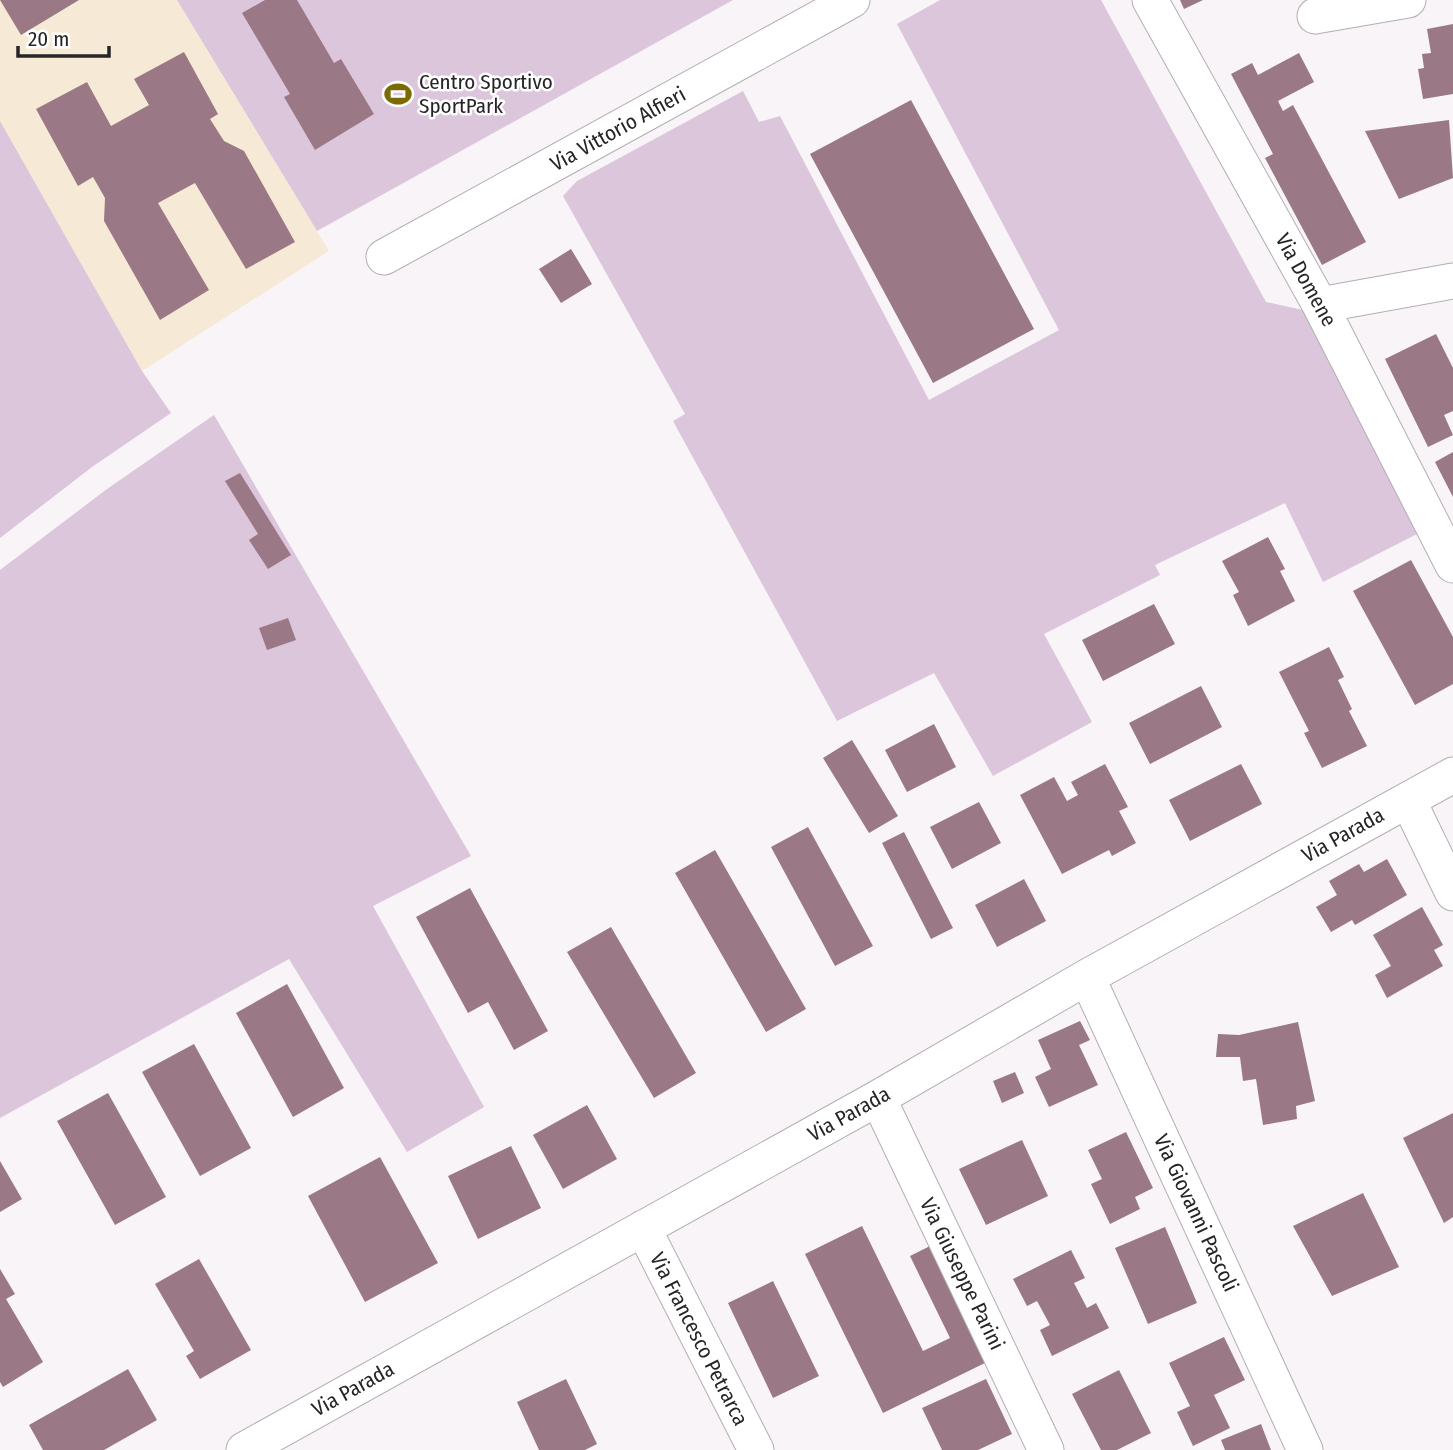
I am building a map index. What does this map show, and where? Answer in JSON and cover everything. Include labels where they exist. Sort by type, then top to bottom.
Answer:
[{"type":"street","name":"Via Vittorio Alfieri","points":[[384,257],[852,0]]},
{"type":"street","name":"Via Domene","points":[[1150,0],[1320,305],[1453,565]]},
{"type":"street","points":[[1315,16],[1408,0]]},
{"type":"street","points":[[1320,305],[1453,281]]},
{"type":"street","name":"Via Parada","points":[[244,1450],[1453,775]]},
{"type":"street","points":[[1408,800],[1453,893]]},
{"type":"street","name":"Via Giovanni Pascoli","points":[[1087,977],[1305,1450]]},
{"type":"street","name":"Via Giuseppe Parini","points":[[878,1098],[1046,1450]]},
{"type":"street","name":"Via Francesco Petrarca","points":[[643,1228],[756,1450]]},
{"type":"shaded area","points":[[0,0],[177,0],[329,251],[142,371],[0,121]]},
{"type":"shaded area","name":"Centro Sportivo SportPark","points":[[177,0],[733,0],[317,231]]},
{"type":"shaded area","points":[[940,0],[1101,0],[1266,302],[1303,310],[1417,534],[1323,582],[1285,503],[1155,565],[1160,575],[1044,634],[1092,722],[993,776],[934,673],[837,721],[673,421],[685,414],[563,196],[577,181],[743,91],[759,122],[780,116],[929,400],[1059,330],[897,24]]},
{"type":"shaded area","points":[[0,121],[142,371],[171,413],[92,467],[0,538]]},
{"type":"shaded area","points":[[214,415],[471,856],[373,906],[484,1107],[407,1152],[289,959],[0,1118],[0,570],[107,489]]},
{"type":"building","points":[[0,0],[79,0],[21,35]]},
{"type":"building","points":[[265,0],[297,0],[334,63],[341,59],[374,114],[315,150],[284,97],[290,94],[242,13]]},
{"type":"building","points":[[1180,0],[1203,0],[1184,9]]},
{"type":"building","points":[[1453,24],[1453,94],[1423,99],[1418,69],[1424,68],[1422,54],[1431,53],[1427,29]]},
{"type":"building","points":[[184,52],[218,114],[210,119],[224,141],[244,151],[295,242],[246,269],[195,183],[158,203],[209,290],[160,320],[104,221],[105,198],[93,177],[78,186],[36,109],[87,82],[111,126],[149,105],[134,79]]},
{"type":"building","points":[[1299,53],[1314,82],[1278,101],[1283,111],[1293,105],[1366,242],[1322,265],[1265,158],[1273,154],[1231,74],[1252,63],[1258,75]]},
{"type":"building","points":[[911,100],[1034,329],[933,383],[810,154]]},
{"type":"building","points":[[1449,120],[1453,178],[1399,199],[1365,131]]},
{"type":"building","points":[[571,249],[592,284],[561,303],[539,269]]},
{"type":"building","points":[[1436,334],[1453,368],[1453,411],[1444,415],[1453,435],[1428,447],[1385,359]]},
{"type":"building","points":[[1453,452],[1453,497],[1435,462]]},
{"type":"building","points":[[240,473],[291,555],[268,569],[249,540],[258,534],[225,481]]},
{"type":"building","points":[[1268,537],[1285,569],[1280,571],[1295,601],[1248,626],[1233,595],[1239,592],[1222,561]]},
{"type":"building","points":[[1411,560],[1453,637],[1453,684],[1415,705],[1353,591]]},
{"type":"building","points":[[1154,604],[1175,644],[1103,681],[1082,640]]},
{"type":"building","points":[[288,618],[296,640],[267,650],[259,628]]},
{"type":"building","points":[[1329,647],[1344,677],[1338,680],[1352,709],[1349,711],[1367,746],[1322,768],[1304,733],[1309,731],[1279,672]]},
{"type":"building","points":[[1201,686],[1222,727],[1150,764],[1129,723]]},
{"type":"building","points":[[934,724],[956,767],[907,792],[885,750]]},
{"type":"building","points":[[852,740],[898,816],[869,833],[823,758]]},
{"type":"building","points":[[1105,764],[1128,807],[1119,811],[1136,843],[1112,856],[1109,850],[1062,874],[1020,795],[1054,777],[1067,801],[1078,795],[1071,782]]},
{"type":"building","points":[[1241,764],[1262,804],[1190,841],[1169,800]]},
{"type":"building","points":[[979,802],[1001,843],[952,869],[930,827]]},
{"type":"building","points":[[808,827],[873,946],[835,966],[771,847]]},
{"type":"building","points":[[904,832],[953,928],[931,939],[882,843]]},
{"type":"building","points":[[715,850],[806,1009],[766,1032],[675,873]]},
{"type":"building","points":[[1387,859],[1407,895],[1355,925],[1352,920],[1331,932],[1316,907],[1337,895],[1329,881],[1359,864],[1364,872]]},
{"type":"building","points":[[1024,879],[1046,921],[997,947],[975,905]]},
{"type":"building","points":[[470,888],[548,1031],[514,1050],[488,1002],[468,1013],[416,917]]},
{"type":"building","points":[[1422,907],[1443,945],[1434,950],[1443,966],[1387,998],[1375,975],[1391,966],[1373,935]]},
{"type":"building","points":[[611,927],[696,1073],[654,1098],[567,952]]},
{"type":"building","points":[[287,984],[344,1088],[293,1117],[236,1013]]},
{"type":"building","points":[[1080,1021],[1090,1040],[1079,1045],[1098,1085],[1049,1107],[1035,1077],[1051,1069],[1038,1040]]},
{"type":"building","points":[[1298,1022],[1315,1101],[1296,1106],[1297,1119],[1263,1125],[1256,1079],[1243,1081],[1240,1057],[1216,1057],[1218,1034],[1239,1035]]},
{"type":"building","points":[[194,1044],[251,1148],[200,1176],[142,1072]]},
{"type":"building","points":[[1015,1072],[1024,1093],[1002,1103],[993,1081]]},
{"type":"building","points":[[108,1093],[166,1197],[115,1225],[57,1121]]},
{"type":"building","points":[[587,1105],[617,1159],[563,1189],[533,1135]]},
{"type":"building","points":[[1453,1113],[1453,1217],[1444,1223],[1403,1138]]},
{"type":"building","points":[[1126,1132],[1153,1188],[1135,1197],[1140,1209],[1110,1224],[1091,1184],[1102,1179],[1088,1150]]},
{"type":"building","points":[[1022,1140],[1048,1196],[986,1225],[959,1169]]},
{"type":"building","points":[[511,1146],[541,1208],[478,1239],[448,1176]]},
{"type":"building","points":[[380,1157],[438,1263],[365,1302],[308,1196]]},
{"type":"building","points":[[0,1161],[22,1199],[0,1212]]},
{"type":"building","points":[[1363,1193],[1399,1267],[1332,1296],[1293,1226]]},
{"type":"building","points":[[862,1226],[923,1351],[950,1338],[910,1256],[934,1244],[991,1360],[883,1413],[805,1254]]},
{"type":"building","points":[[1165,1227],[1197,1303],[1148,1324],[1115,1248]]},
{"type":"building","points":[[1071,1250],[1085,1278],[1074,1283],[1087,1308],[1096,1303],[1109,1328],[1052,1356],[1040,1330],[1050,1325],[1037,1301],[1027,1306],[1013,1279]]},
{"type":"building","points":[[199,1259],[251,1350],[200,1379],[186,1356],[194,1351],[155,1284]]},
{"type":"building","points":[[0,1269],[15,1294],[6,1299],[43,1362],[3,1387],[0,1382]]},
{"type":"building","points":[[773,1281],[819,1376],[773,1398],[728,1303]]},
{"type":"building","points":[[1224,1337],[1245,1380],[1214,1395],[1230,1428],[1193,1446],[1177,1412],[1190,1406],[1169,1363]]},
{"type":"building","points":[[128,1369],[157,1420],[104,1450],[43,1450],[29,1425]]},
{"type":"building","points":[[1119,1370],[1151,1433],[1117,1450],[1101,1450],[1072,1394]]},
{"type":"building","points":[[566,1379],[597,1444],[585,1450],[539,1450],[517,1402]]},
{"type":"building","points":[[986,1379],[1012,1434],[978,1450],[942,1450],[922,1408]]},
{"type":"building","points":[[1261,1424],[1271,1450],[1225,1450],[1221,1440]]},
{"type":"place","name":"Centro Sportivo SportPark","points":[[398,94]]}]
